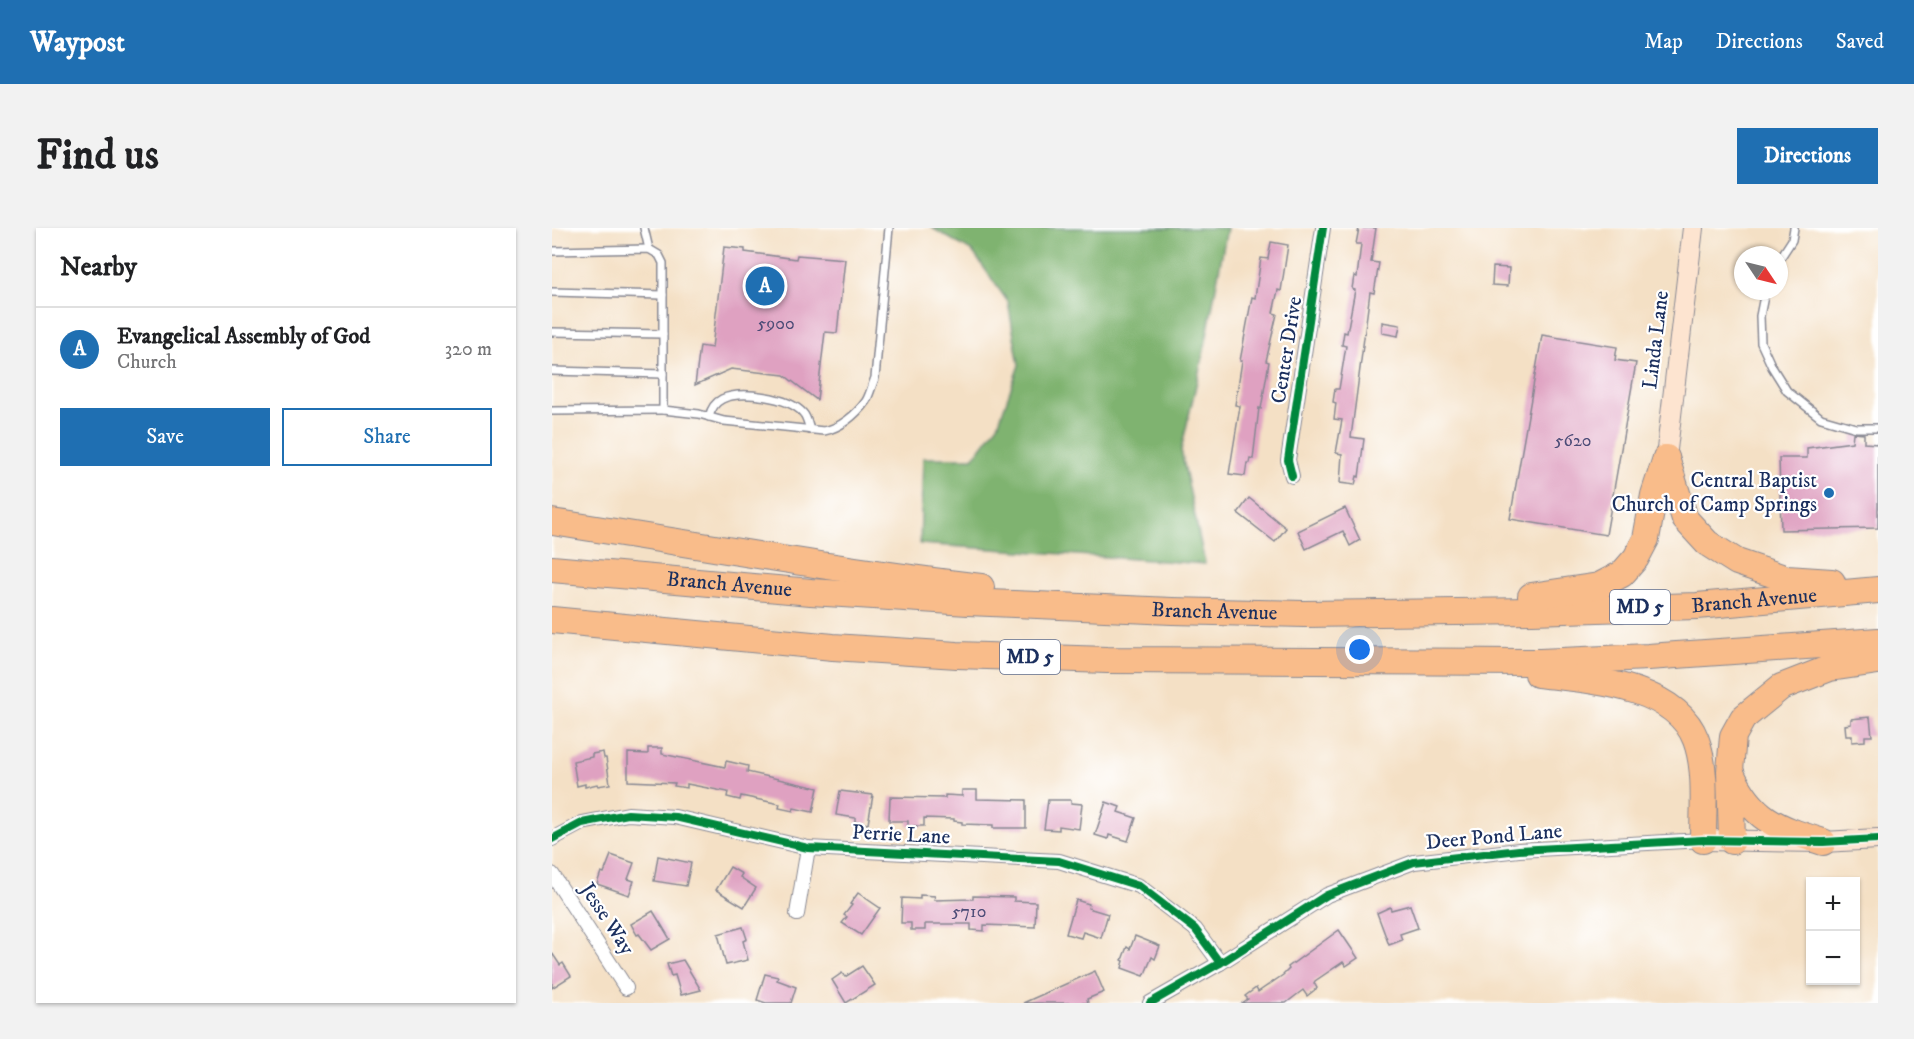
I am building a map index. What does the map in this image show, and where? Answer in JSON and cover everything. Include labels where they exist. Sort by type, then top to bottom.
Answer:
[{"type":"highway","points":[[1666,458],[1685,519],[1707,543],[1737,562],[1787,579],[1834,582],[1878,580]]},
{"type":"highway","points":[[1402,612],[1599,586],[1622,574],[1636,558],[1646,539],[1654,495],[1666,458]]},
{"type":"highway","points":[[552,522],[845,570],[1172,611]]},
{"type":"highway","name":"Branch Avenue","points":[[552,569],[858,596],[1172,611],[1304,614],[1697,606],[1878,590]]},
{"type":"highway","name":"MD 5","points":[[552,620],[833,647],[981,656],[1148,660],[1540,662],[1878,641]]},
{"type":"highway","points":[[552,636],[714,635]]},
{"type":"highway","points":[[1415,660],[1608,684],[1658,699],[1674,709],[1686,721],[1696,740],[1702,768],[1703,840]]},
{"type":"highway","points":[[1732,842],[1730,771],[1733,736],[1743,718],[1781,687],[1830,668],[1878,661]]},
{"type":"highway","points":[[1730,771],[1748,804],[1761,816],[1780,827],[1823,842]]},
{"type":"street","name":"Center Drive","points":[[1292,477],[1288,460],[1323,228]]},
{"type":"street","name":"Linda Lane","points":[[1666,458],[1693,228]]},
{"type":"street","name":"Perrie Lane","points":[[552,839],[582,823],[628,814],[675,817],[808,848],[1059,861],[1139,886],[1196,929],[1220,963]]},
{"type":"street","name":"Deer Pond Lane","points":[[1150,1003],[1220,963],[1327,895],[1414,862],[1519,850],[1703,840],[1823,842],[1878,839]]},
{"type":"street","points":[[797,914],[808,848]]},
{"type":"street","name":"Jesse Way","points":[[552,874],[626,988]]},
{"type":"lane","points":[[644,228],[649,249]]},
{"type":"lane","points":[[552,411],[663,410],[724,421],[810,430],[833,429],[848,420],[866,400],[875,378],[890,228]]},
{"type":"lane","points":[[1788,246],[1792,240],[1794,228]]},
{"type":"lane","points":[[552,251],[649,249],[659,255],[663,263],[663,410]]},
{"type":"lane","points":[[552,292],[663,295]]},
{"type":"lane","points":[[1763,300],[1760,316],[1761,343],[1787,392],[1821,418],[1857,428],[1878,428]]},
{"type":"lane","points":[[552,332],[663,334]]},
{"type":"lane","points":[[552,371],[663,374]]},
{"type":"lane","points":[[709,417],[712,407],[722,399],[735,396],[768,397],[794,405],[805,414],[810,430]]},
{"type":"green space","points":[[932,228],[1227,228],[1205,346],[1181,450],[1205,564],[920,544],[923,458],[973,458],[998,425],[1019,365],[1008,302],[973,252]]},
{"type":"building","points":[[1359,228],[1376,228],[1371,262],[1379,263],[1374,293],[1370,292],[1351,437],[1364,439],[1359,477],[1357,476],[1355,485],[1340,483],[1342,454],[1336,453],[1342,420],[1334,419],[1336,403],[1333,402],[1335,389],[1339,389],[1346,346],[1342,345],[1344,332],[1347,333],[1355,290],[1352,289],[1354,276],[1357,277],[1361,244],[1356,244]]},
{"type":"building","points":[[1271,242],[1288,245],[1281,291],[1278,290],[1273,313],[1277,314],[1266,361],[1269,362],[1261,409],[1259,408],[1253,459],[1250,458],[1247,463],[1245,476],[1229,474],[1240,406],[1235,405],[1242,361],[1240,361],[1252,297],[1255,298],[1261,258],[1268,259]]},
{"type":"building","points":[[724,247],[796,259],[797,255],[845,259],[837,333],[825,332],[817,400],[784,375],[731,369],[695,385],[700,346],[712,348]]},
{"type":"building","points":[[1493,267],[1509,268],[1508,286],[1492,285]]},
{"type":"building","points":[[1382,322],[1400,325],[1398,336],[1382,333]]},
{"type":"building","points":[[1542,335],[1617,347],[1615,360],[1636,363],[1606,535],[1510,519]]},
{"type":"building","name":"Central Baptist Church of Camp Springs","points":[[1853,433],[1864,434],[1864,443],[1878,444],[1878,528],[1781,530],[1779,458],[1807,458],[1807,448],[1852,442]]},
{"type":"building","points":[[1249,498],[1286,528],[1275,542],[1238,513]]},
{"type":"building","points":[[1345,508],[1360,540],[1350,546],[1343,531],[1306,549],[1298,531]]},
{"type":"building","points":[[1870,717],[1872,736],[1865,736],[1865,741],[1852,742],[1852,736],[1846,736],[1845,725],[1851,724],[1851,719]]},
{"type":"building","points":[[648,748],[662,748],[662,754],[725,767],[726,761],[748,766],[747,772],[818,788],[813,812],[779,808],[780,804],[741,796],[740,800],[727,797],[728,792],[687,784],[687,788],[674,786],[675,783],[628,781],[628,753],[648,754]]},
{"type":"building","points":[[603,752],[610,784],[577,786],[573,761]]},
{"type":"building","points":[[962,790],[977,790],[977,799],[1026,800],[1026,828],[993,828],[993,825],[962,824],[954,819],[924,818],[924,826],[908,826],[908,821],[889,821],[890,797],[945,798],[945,795],[962,796]]},
{"type":"building","points":[[840,791],[873,795],[868,824],[855,822],[855,818],[836,815]]},
{"type":"building","points":[[1048,800],[1071,800],[1071,803],[1082,804],[1079,829],[1059,826],[1059,830],[1044,829]]},
{"type":"building","points":[[1106,802],[1120,807],[1118,812],[1136,818],[1128,841],[1109,835],[1108,839],[1095,835]]},
{"type":"building","points":[[611,855],[634,863],[628,879],[634,881],[629,895],[597,884]]},
{"type":"building","points":[[658,856],[691,863],[686,886],[654,881]]},
{"type":"building","points":[[730,867],[742,874],[740,877],[756,888],[744,907],[716,890]]},
{"type":"building","points":[[858,893],[880,908],[861,935],[842,923],[847,917],[844,915]]},
{"type":"building","points":[[920,895],[935,896],[934,900],[973,899],[973,896],[1014,897],[1014,901],[1036,902],[1035,927],[984,925],[984,931],[971,930],[971,924],[925,924],[925,930],[911,930],[911,923],[901,923],[902,898],[920,899]]},
{"type":"building","points":[[1076,900],[1089,904],[1088,908],[1108,914],[1101,938],[1083,932],[1081,938],[1066,934]]},
{"type":"building","points":[[1410,905],[1418,928],[1400,934],[1402,940],[1389,945],[1377,913],[1390,907],[1391,910]]},
{"type":"building","points":[[653,911],[670,939],[651,950],[639,934],[637,935],[631,924]]},
{"type":"building","points":[[743,927],[747,939],[743,941],[748,960],[726,965],[718,934]]},
{"type":"building","points":[[1339,930],[1358,958],[1346,966],[1343,962],[1315,981],[1317,988],[1307,996],[1303,990],[1286,1003],[1242,1003],[1248,999],[1245,996],[1256,988],[1258,992],[1283,975],[1289,969],[1288,967]]},
{"type":"building","points":[[1135,936],[1160,946],[1155,959],[1152,957],[1144,976],[1122,968],[1124,961],[1122,960],[1127,947],[1130,949]]},
{"type":"building","points":[[552,953],[560,965],[563,963],[571,976],[552,988]]},
{"type":"building","points":[[683,960],[701,990],[681,995],[675,975],[671,976],[667,964]]},
{"type":"building","points":[[862,966],[875,985],[846,1003],[832,980],[842,973],[845,977]]},
{"type":"building","points":[[1095,971],[1104,992],[1087,999],[1088,1003],[1023,1003]]},
{"type":"building","points":[[765,974],[778,977],[777,980],[796,987],[791,1003],[766,1003],[757,1000]]},
{"type":"cycle path","points":[[1292,476],[1288,460],[1323,228]]},
{"type":"cycle path","points":[[552,839],[582,823],[628,814],[675,817],[808,848],[1059,861],[1139,886],[1195,929],[1220,963]]},
{"type":"cycle path","points":[[1150,1003],[1220,963],[1327,895],[1414,862],[1519,850],[1703,840],[1823,842],[1878,839]]},
{"type":"place","name":"Evangelical Assembly of God","points":[[765,286]]},
{"type":"place","name":"Central Baptist Church of Camp Springs","points":[[1829,493]]}]
